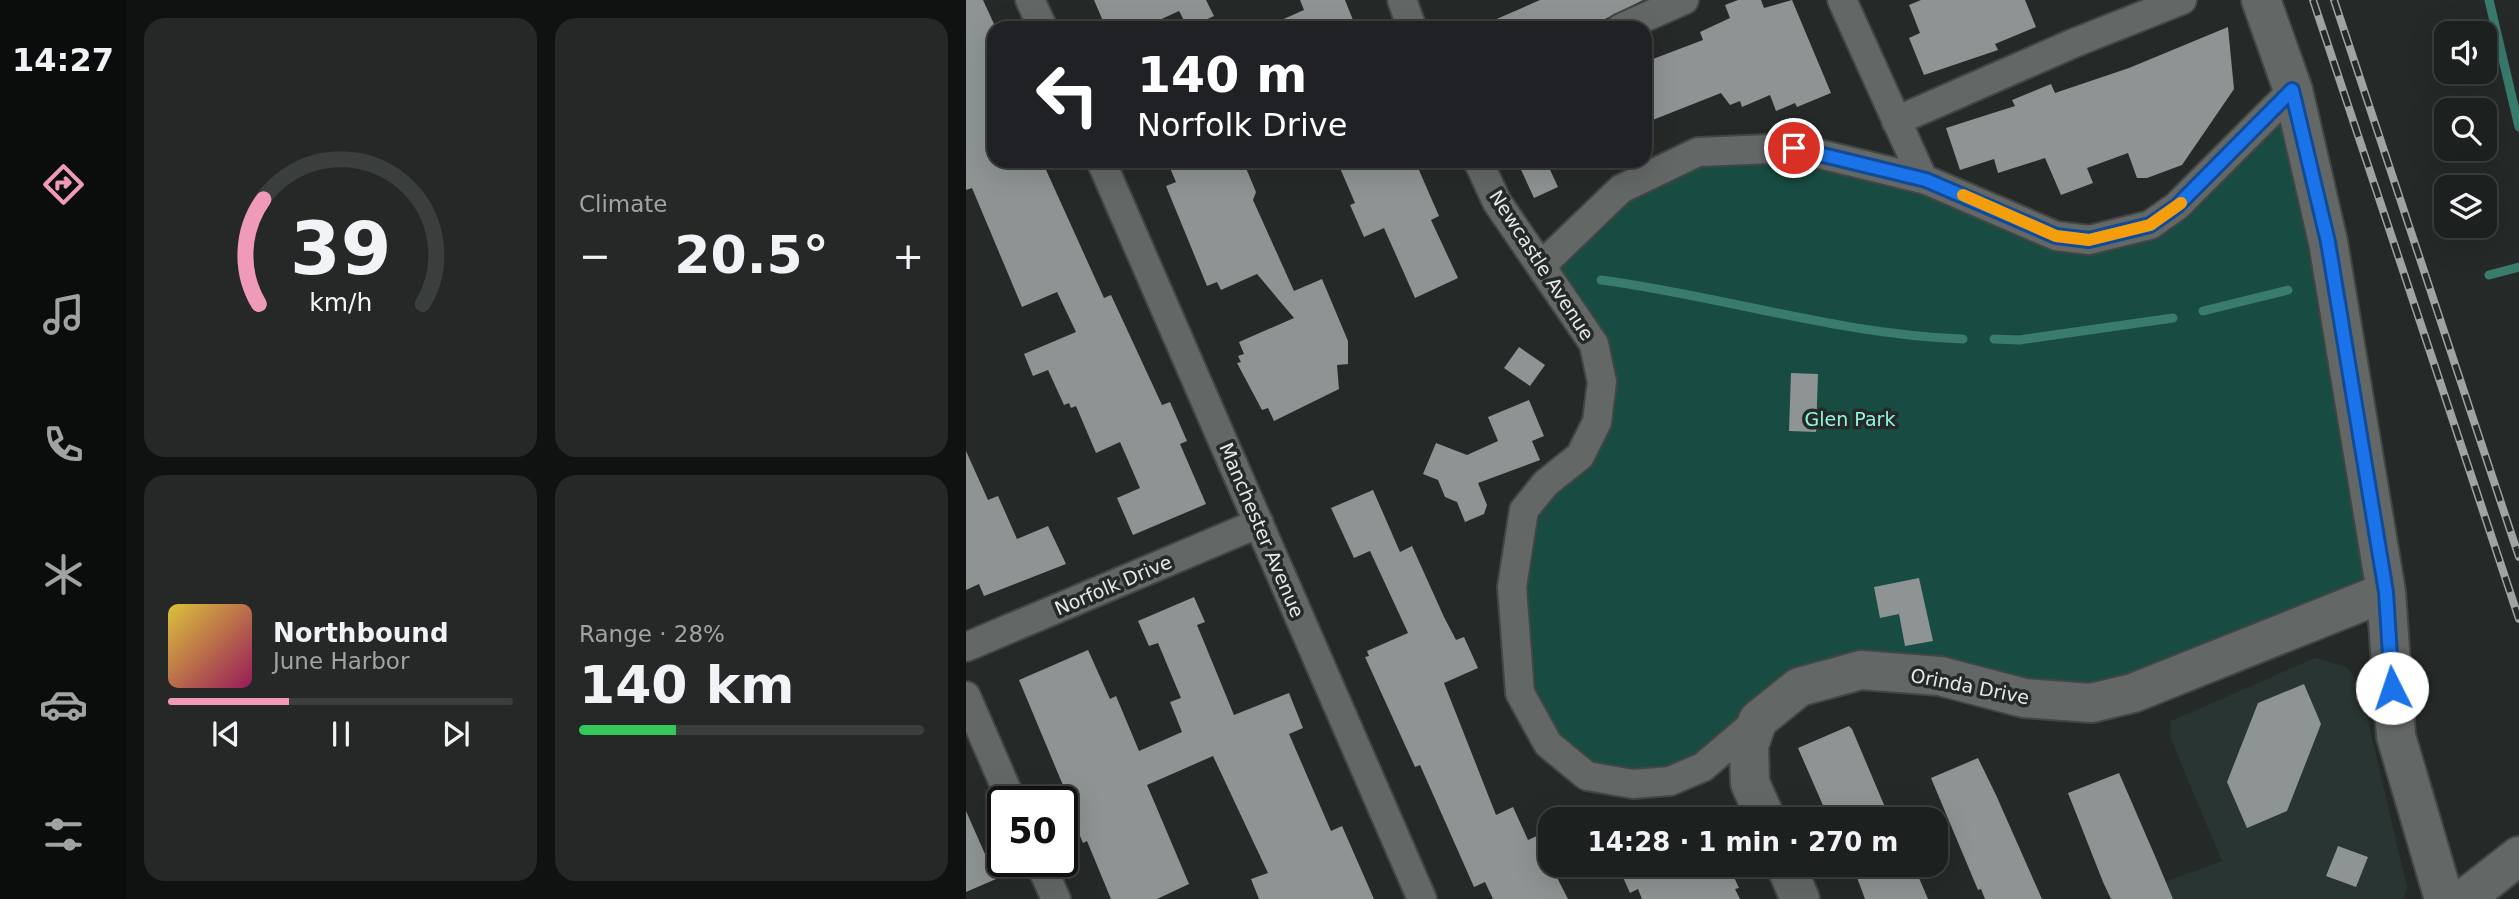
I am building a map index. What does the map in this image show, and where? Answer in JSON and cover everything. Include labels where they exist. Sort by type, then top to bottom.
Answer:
[{"type":"main road","points":[[2261,0],[2292,90],[2328,242],[2386,592],[2396,736],[2444,899]]},
{"type":"main road","name":"Orinda Drive","points":[[1758,720],[1799,687],[1861,670],[1940,676],[2021,698],[2091,703],[2133,693],[2386,592]]},
{"type":"main road","points":[[1758,720],[1749,745],[1750,783],[1761,807]]},
{"type":"main road","points":[[2464,899],[2519,856]]},
{"type":"main road","points":[[1791,877],[1800,899]]},
{"type":"main road","points":[[2493,899],[2519,892]]},
{"type":"street","points":[[1030,0],[1039,21]]},
{"type":"street","points":[[1402,0],[1410,21]]},
{"type":"street","points":[[1637,21],[1684,0]]},
{"type":"street","points":[[1842,0],[1923,179]]},
{"type":"street","points":[[1896,121],[2074,43],[2182,0]]},
{"type":"street","points":[[1541,266],[1620,189],[1698,152],[1794,148],[1923,179],[2056,236],[2089,240],[2150,225],[2177,206],[2292,90]]},
{"type":"street","name":"Manchester Avenue","points":[[1104,168],[1422,899]]},
{"type":"street","name":"Newcastle Avenue","points":[[1481,168],[1497,202],[1594,344],[1602,382],[1597,422],[1580,456],[1546,483],[1524,510],[1512,587],[1520,693],[1548,744],[1587,776],[1633,784],[1670,781],[1703,767],[1758,720]]},
{"type":"street","name":"Norfolk Drive","points":[[966,647],[1259,523]]},
{"type":"street","points":[[966,696],[1005,786]]},
{"type":"street","points":[[1046,877],[1056,899]]},
{"type":"shaded area","points":[[2315,658],[2346,667],[2359,683],[2407,887],[2404,899],[2118,899],[2222,861],[2170,737],[2171,721]]},
{"type":"green space","name":"Glen Park","points":[[2289,91],[2392,580],[2136,694],[1837,674],[1710,764],[1608,781],[1535,731],[1510,584],[1547,482],[1577,454],[1600,380],[1533,255],[1615,189],[1775,147],[2055,235],[2151,225]]},
{"type":"building","points":[[966,0],[983,0],[993,21],[987,21],[987,168],[1045,168],[1104,298],[1111,295],[1162,405],[1170,402],[1187,441],[1180,444],[1206,504],[1133,535],[1117,498],[1140,488],[1120,442],[1096,453],[1076,406],[1071,408],[1069,403],[1064,405],[1048,370],[1033,376],[1024,354],[1076,332],[1057,292],[1022,307],[972,188],[966,190]]},
{"type":"building","points":[[1094,0],[1206,0],[1214,16],[1203,21],[1184,21],[1179,11],[1157,21],[1103,21]]},
{"type":"building","points":[[1300,0],[1345,0],[1353,20],[1279,21],[1304,10]]},
{"type":"building","points":[[1540,0],[1643,0],[1601,21],[1492,21]]},
{"type":"building","points":[[1738,0],[1761,0],[1764,8],[1792,0],[1831,93],[1797,107],[1795,103],[1776,111],[1770,95],[1742,107],[1740,101],[1730,105],[1721,93],[1652,120],[1652,59],[1703,40],[1700,32],[1730,18],[1725,5]]},
{"type":"building","points":[[1921,0],[2025,0],[2036,27],[1995,44],[1998,50],[1924,75],[1909,38],[1920,33],[1909,5]]},
{"type":"building","points":[[2228,27],[2234,89],[2182,165],[2147,178],[2137,178],[2128,153],[2087,168],[2093,183],[2061,195],[2045,158],[1998,173],[1994,159],[1960,170],[1946,128],[2015,106],[2012,100],[2051,84],[2055,93],[2129,68]]},
{"type":"building","points":[[1170,168],[1246,168],[1256,192],[1253,200],[1294,291],[1322,279],[1348,341],[1348,364],[1337,365],[1339,389],[1274,421],[1268,408],[1262,410],[1237,363],[1241,362],[1238,356],[1244,354],[1239,342],[1294,318],[1257,274],[1221,290],[1217,282],[1207,286],[1166,186],[1176,182]]},
{"type":"building","points":[[1340,168],[1418,168],[1439,216],[1431,220],[1458,278],[1415,298],[1384,228],[1364,237],[1350,205],[1355,203]]},
{"type":"building","points":[[1520,168],[1549,168],[1558,187],[1534,198]]},
{"type":"building","points":[[1519,347],[1545,365],[1530,386],[1504,368]]},
{"type":"building","points":[[1791,373],[1818,374],[1816,432],[1789,431]]},
{"type":"building","points":[[1529,400],[1544,436],[1532,441],[1540,460],[1478,483],[1487,505],[1484,514],[1465,522],[1457,502],[1445,497],[1438,480],[1423,474],[1436,443],[1467,455],[1498,441],[1488,417]]},
{"type":"building","points":[[966,451],[988,500],[998,496],[1017,539],[1048,526],[1066,564],[984,596],[979,584],[966,590]]},
{"type":"building","points":[[1373,490],[1400,552],[1412,546],[1456,640],[1464,637],[1478,668],[1444,683],[1496,815],[1513,807],[1528,840],[1538,835],[1538,877],[1557,877],[1568,899],[1493,899],[1485,882],[1474,887],[1420,765],[1415,767],[1365,657],[1369,656],[1367,651],[1408,633],[1370,551],[1354,558],[1331,508]]},
{"type":"building","points":[[1919,578],[1933,641],[1905,646],[1899,614],[1880,618],[1874,587]]},
{"type":"building","points":[[1194,597],[1205,622],[1197,625],[1234,715],[1289,693],[1303,728],[1289,734],[1331,831],[1342,826],[1374,899],[1259,899],[1251,879],[1268,873],[1213,756],[1147,785],[1189,884],[1157,899],[1111,899],[1087,841],[1083,843],[1078,831],[1078,786],[1063,786],[1019,680],[1088,650],[1110,699],[1116,696],[1139,751],[1182,732],[1170,702],[1181,698],[1158,643],[1149,646],[1138,621]]},
{"type":"building","points":[[2304,684],[2321,724],[2287,811],[2247,828],[2227,782],[2258,703]]},
{"type":"building","points":[[1849,726],[1885,807],[1824,807],[1798,748]]},
{"type":"building","points":[[1978,758],[2042,899],[1985,899],[1981,889],[1978,890],[1948,819],[1948,807],[1943,807],[1931,778]]},
{"type":"building","points":[[2119,773],[2173,899],[2111,899],[2103,882],[2068,793]]},
{"type":"building","points":[[966,811],[987,859],[987,877],[996,879],[966,892]]},
{"type":"building","points":[[2338,846],[2368,857],[2356,887],[2326,876]]},
{"type":"building","points":[[1623,877],[1734,877],[1739,888],[1735,889],[1740,899],[1642,899],[1638,889],[1630,893]]},
{"type":"building","points":[[1857,877],[1919,877],[1928,899],[1865,899]]},
{"type":"waterway","points":[[2489,0],[2519,127]]},
{"type":"waterway","points":[[2489,275],[2519,267]]},
{"type":"waterway","points":[[1601,280],[1827,323],[1917,336],[1963,339]]},
{"type":"waterway","points":[[2203,311],[2288,290]]},
{"type":"waterway","points":[[1994,339],[2019,340],[2173,318]]},
{"type":"railway","points":[[2313,0],[2519,619]]},
{"type":"railway","points":[[2334,0],[2519,557]]},
{"type":"slow traffic","points":[[1963,195],[2056,236],[2089,240],[2150,225],[2181,203]]},
{"type":"route","points":[[1794,148],[1926,180],[2056,236],[2089,240],[2150,225],[2177,206],[2292,90],[2328,242],[2386,592],[2392,688]]}]
